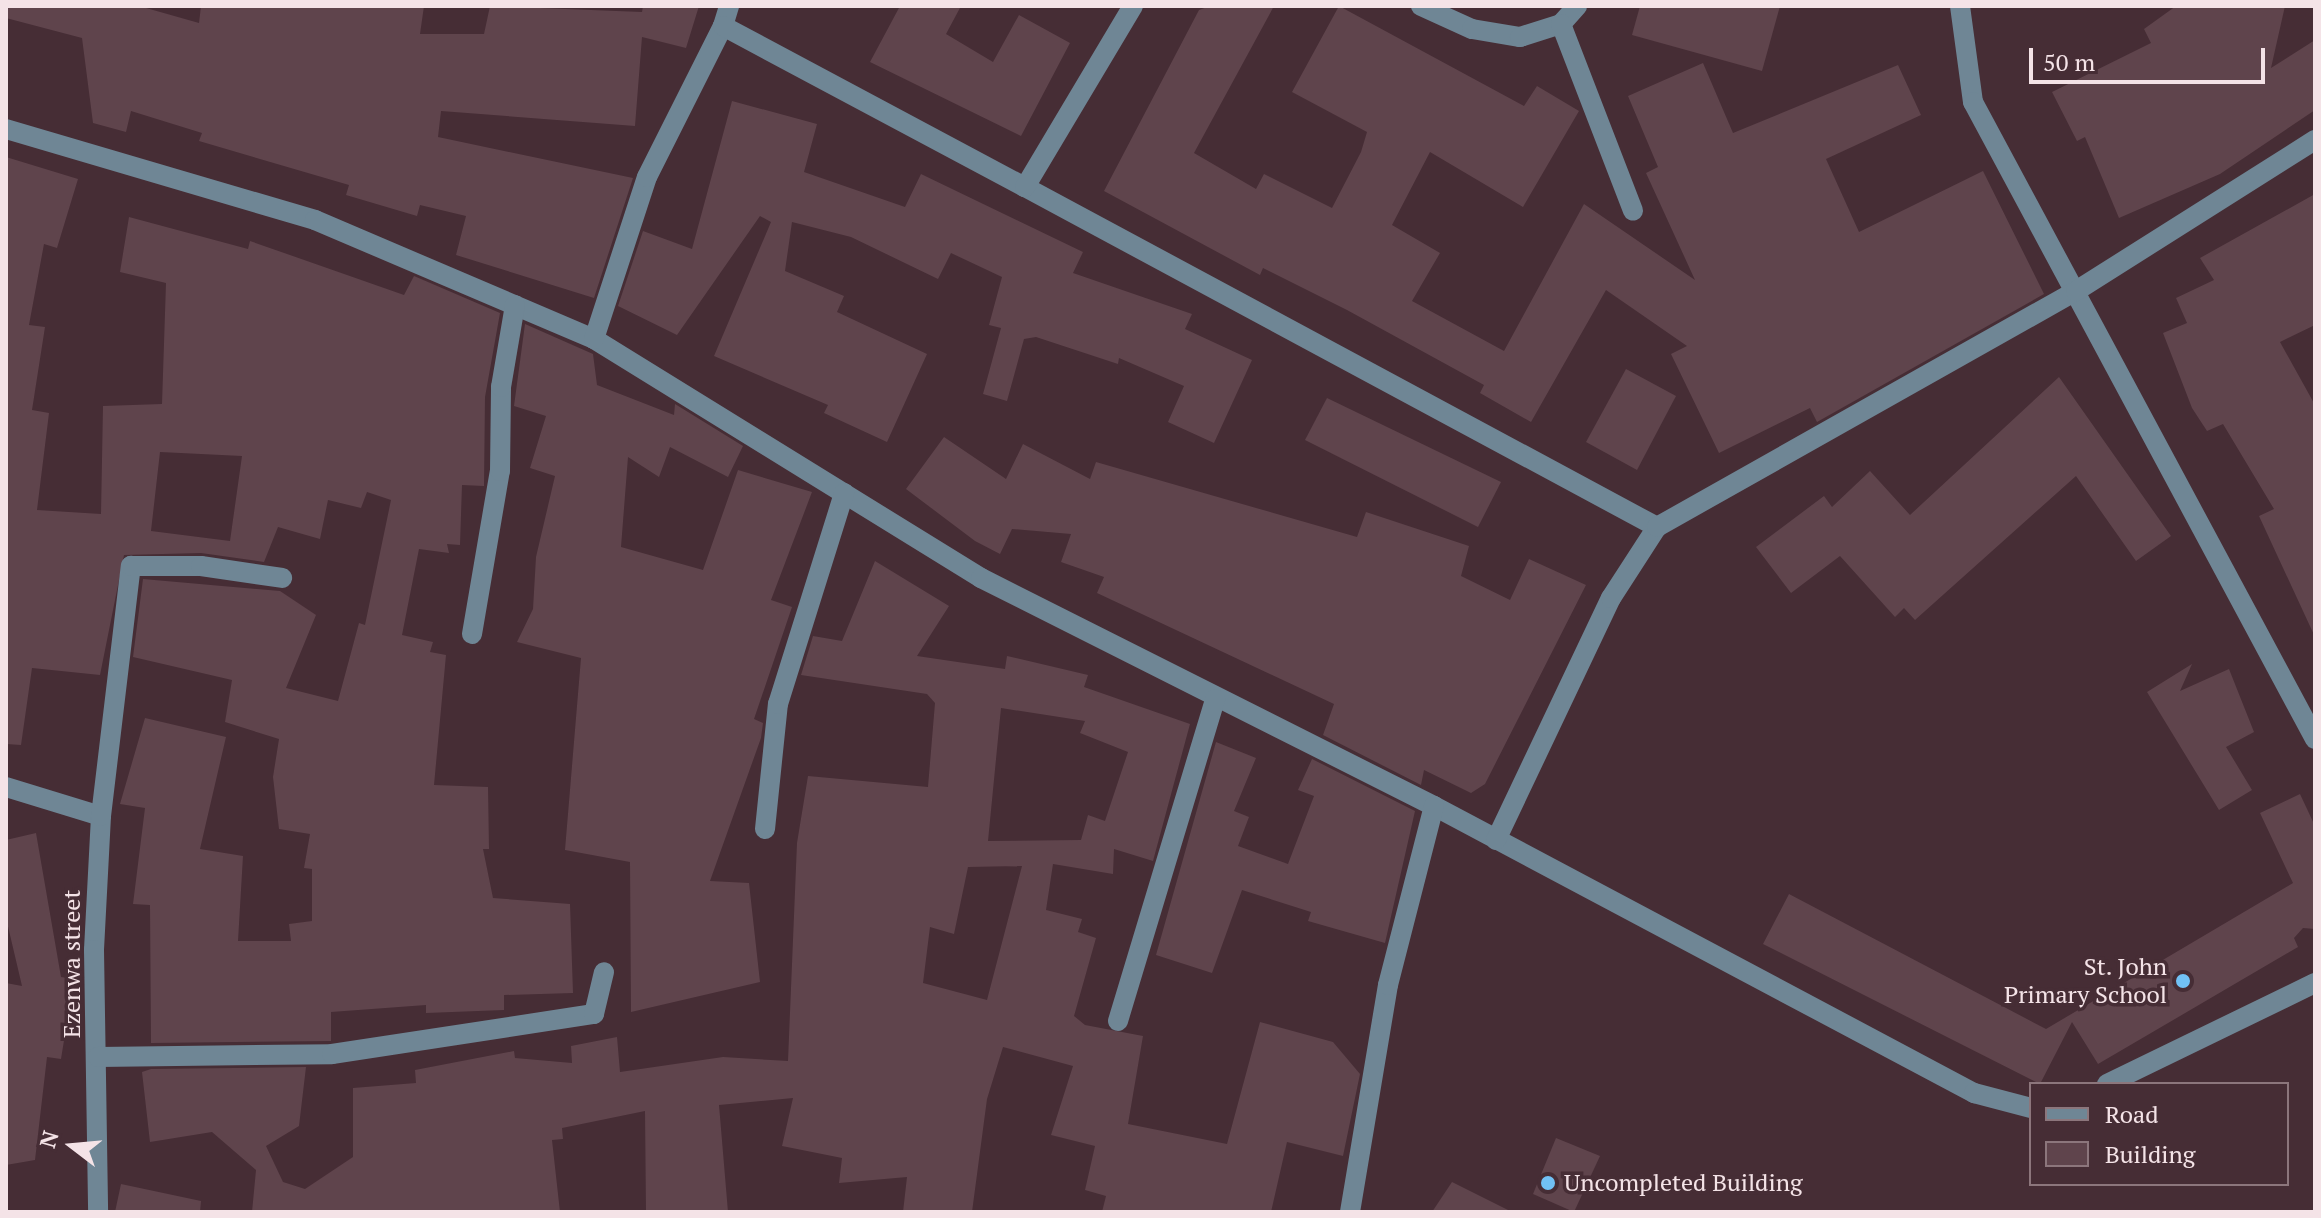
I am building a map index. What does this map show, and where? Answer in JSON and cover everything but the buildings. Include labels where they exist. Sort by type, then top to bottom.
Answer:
[{"type":"street","points":[[594,339],[647,177],[723,26],[729,6]]},
{"type":"street","points":[[1025,187],[1133,6]]},
{"type":"street","points":[[1421,6],[1472,29],[1520,37],[1561,24],[1577,6]]},
{"type":"street","points":[[1960,6],[1973,102],[2315,739]]},
{"type":"street","points":[[1561,24],[1633,211]]},
{"type":"street","points":[[723,26],[1657,527]]},
{"type":"street","points":[[6,129],[315,220],[594,339],[981,578],[1215,699],[1434,806],[1974,1093],[2029,1107]]},
{"type":"street","points":[[1496,840],[1611,598],[1657,527],[2076,291],[2315,140]]},
{"type":"street","points":[[472,634],[500,471],[501,387],[515,305]]},
{"type":"street","points":[[765,829],[778,704],[844,493]]},
{"type":"street","name":"Ezenwa street","points":[[98,1212],[94,950],[101,816],[131,566],[201,566],[282,578]]},
{"type":"street","points":[[1118,1021],[1215,699]]},
{"type":"street","points":[[6,787],[101,816]]},
{"type":"street","points":[[1350,1212],[1388,985],[1434,806]]},
{"type":"street","points":[[98,1057],[332,1054],[594,1014],[604,972]]},
{"type":"street","points":[[2111,1082],[2315,983]]},
{"type":"place","name":"St. John Primary School","points":[[2183,981]]},
{"type":"place","name":"Uncompleted Building","points":[[1548,1183]]}]
